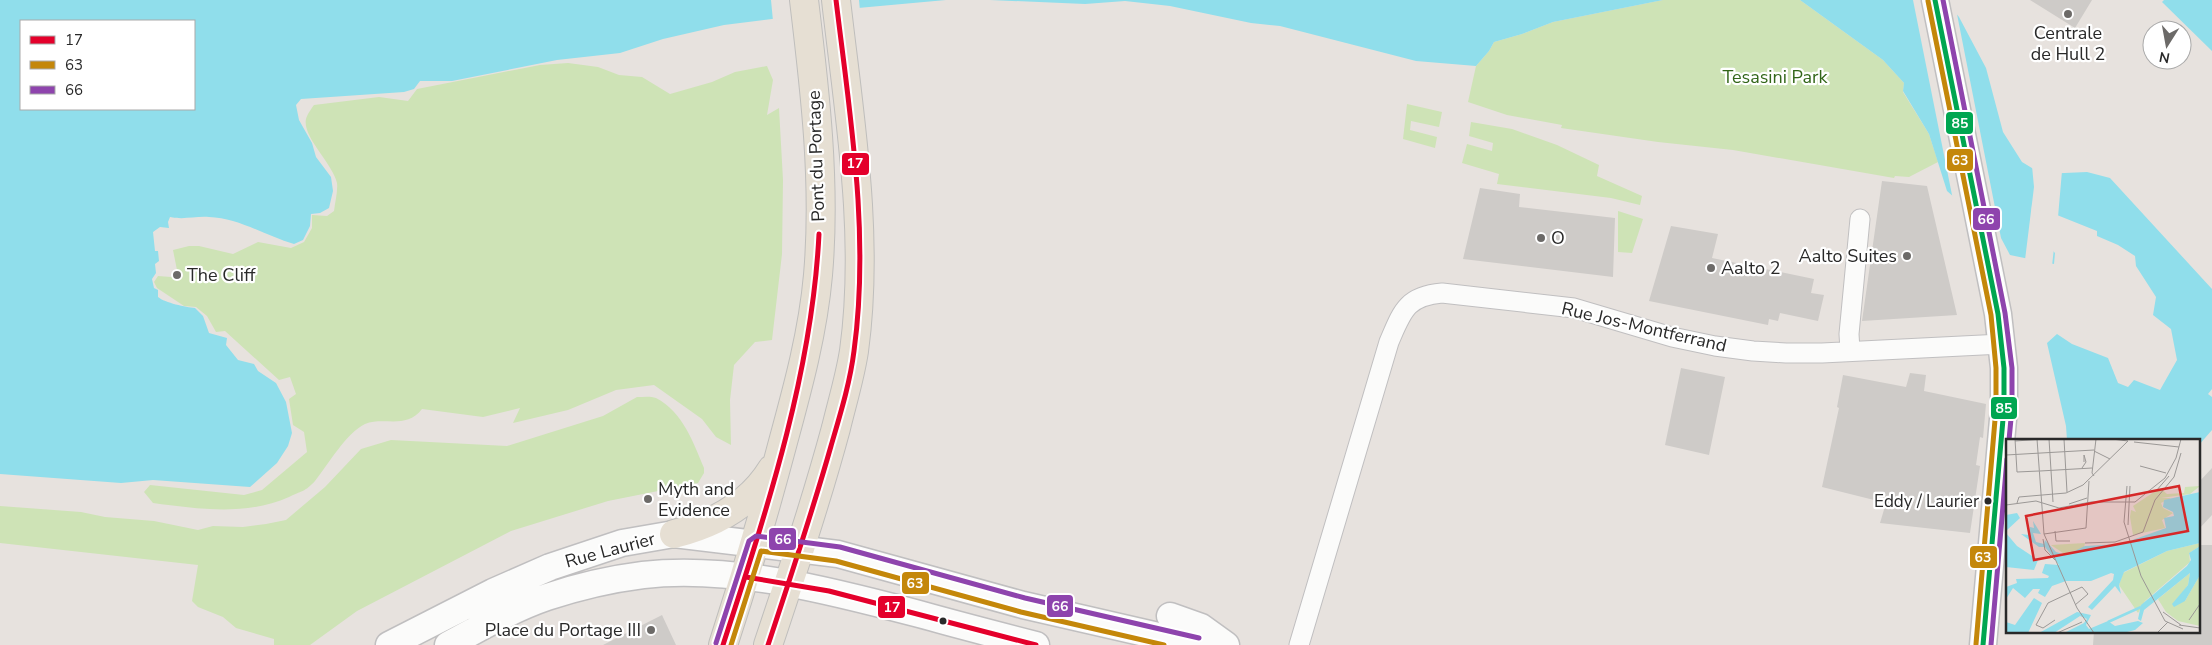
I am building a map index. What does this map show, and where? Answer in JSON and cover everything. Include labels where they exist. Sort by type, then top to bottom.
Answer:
[{"type":"main road","name":"Pont du Portage","points":[[723,645],[756,543],[763,491],[779,457],[798,386],[809,340],[818,275],[820,185],[814,83],[804,0]]},
{"type":"main road","name":"Pont du Portage","points":[[768,645],[812,512],[845,393],[854,351],[859,287],[858,202],[836,0]]},
{"type":"main road","points":[[1935,0],[1998,314],[2002,344],[2004,408],[1982,641]]},
{"type":"main road","points":[[674,534],[700,527],[715,520],[763,491]]},
{"type":"main road","name":"Rue Laurier","points":[[389,645],[492,592],[550,567],[622,543],[674,534],[838,554],[1023,605],[1197,645]]},
{"type":"main road","name":"Rue Laurier","points":[[448,645],[495,620],[546,597],[612,580],[656,574],[746,577],[789,583],[838,593],[1036,645]]},
{"type":"main road","points":[[1170,616],[1201,627],[1226,645]]},
{"type":"street","points":[[1850,350],[1849,334],[1860,219]]},
{"type":"street","name":"Rue Jos-Montferrand","points":[[1299,645],[1390,342],[1402,312],[1416,299],[1429,294],[1442,293],[1574,308],[1672,337],[1743,350],[1786,354],[2002,344]]},
{"type":"green space","name":"Tesasini Park","points":[[1663,0],[1800,0],[1883,60],[1904,83],[1903,92],[1929,134],[1938,162],[1909,177],[1895,176],[1894,178],[1733,150],[1658,142],[1561,128],[1562,125],[1507,115],[1468,102],[1476,66],[1494,42],[1553,22]]},
{"type":"green space","points":[[568,63],[598,67],[619,75],[642,77],[670,94],[712,82],[735,72],[767,66],[773,80],[767,115],[779,108],[783,180],[782,254],[772,340],[755,342],[734,365],[730,400],[731,445],[716,437],[702,419],[654,385],[616,390],[568,410],[513,423],[520,408],[483,417],[422,409],[409,419],[372,422],[358,428],[344,442],[312,485],[303,491],[273,503],[239,509],[205,509],[153,503],[144,492],[150,485],[244,495],[262,490],[307,452],[304,432],[293,425],[289,399],[296,394],[290,377],[279,380],[225,331],[216,332],[207,316],[196,307],[184,306],[157,288],[154,282],[158,276],[171,277],[177,270],[173,250],[189,246],[199,246],[233,254],[258,242],[291,248],[304,242],[312,228],[312,215],[327,216],[334,211],[337,189],[334,176],[313,142],[306,126],[306,119],[314,105],[379,97],[408,101],[417,89],[540,65]]},
{"type":"green space","points":[[1407,104],[1442,112],[1439,127],[1411,121],[1410,130],[1437,137],[1435,148],[1403,139]]},
{"type":"green space","points":[[1471,122],[1512,129],[1557,145],[1599,165],[1597,176],[1642,196],[1640,205],[1611,198],[1497,184],[1499,174],[1462,163],[1467,144],[1492,151],[1493,143],[1469,136]]},
{"type":"green space","points":[[1618,211],[1643,219],[1632,253],[1618,252]]},
{"type":"green space","points":[[637,397],[656,398],[680,419],[691,438],[704,468],[704,473],[698,483],[608,501],[511,531],[357,611],[310,645],[274,645],[274,639],[236,628],[223,617],[198,607],[192,601],[198,565],[0,543],[0,506],[81,512],[105,517],[154,521],[198,530],[213,526],[243,527],[286,520],[325,487],[361,449],[391,440],[507,446],[603,416]]},
{"type":"water","points":[[0,0],[946,0],[858,8],[724,25],[663,39],[620,53],[557,60],[452,81],[420,81],[414,89],[404,92],[301,99],[296,105],[299,120],[312,143],[316,157],[331,177],[333,191],[329,208],[320,213],[311,214],[310,226],[303,240],[294,244],[242,224],[209,217],[170,217],[168,222],[169,228],[160,227],[153,232],[155,251],[158,251],[159,261],[155,264],[156,273],[152,279],[154,288],[158,290],[158,297],[170,303],[195,308],[203,316],[209,333],[227,338],[226,345],[238,360],[254,364],[258,371],[276,383],[286,402],[292,433],[288,446],[277,463],[250,487],[153,480],[121,483],[0,474]]},
{"type":"water","points":[[990,0],[1663,0],[1553,22],[1494,42],[1476,66],[1416,61],[1280,26],[1251,23],[1170,6],[1125,1],[1085,4]]},
{"type":"water","points":[[1800,0],[1945,0],[1959,17],[1986,68],[2003,132],[2022,162],[2042,174],[2087,172],[2110,178],[2212,289],[2212,389],[2208,394],[2212,397],[2212,430],[2200,444],[2200,439],[2067,439],[2066,426],[2047,343],[2057,334],[2072,344],[2108,358],[2118,383],[2128,387],[2134,380],[2160,390],[2177,360],[2171,329],[2153,315],[2156,297],[2136,266],[2135,256],[2118,245],[2097,236],[2097,231],[2032,205],[2030,227],[2055,253],[2054,264],[2010,255],[2001,238],[1947,191],[1929,134],[1903,91],[1904,83],[1883,60]]},
{"type":"water","points":[[2164,0],[2212,0],[2212,51],[2192,31],[2192,20],[2180,20],[2162,2]]},
{"type":"pier","points":[[771,0],[859,0],[860,11],[773,21]]},
{"type":"pier","points":[[1913,0],[1948,0],[1956,9],[2001,238],[1998,238],[1953,200]]},
{"type":"pier","points":[[2032,166],[2042,171],[2062,171],[2058,217],[2034,208],[2032,226],[2054,248],[2052,266],[2025,260],[2034,187]]},
{"type":"building","name":"Centrale de Hull 2","points":[[2030,0],[2092,0],[2075,28]]},
{"type":"building","name":"Aalto Suites","points":[[1882,181],[1927,186],[1957,315],[1862,321]]},
{"type":"building","name":"O","points":[[1480,188],[1520,194],[1519,207],[1615,218],[1613,277],[1463,259]]},
{"type":"building","name":"Aalto 2","points":[[1671,226],[1718,234],[1712,258],[1814,279],[1811,293],[1824,295],[1818,321],[1780,313],[1778,321],[1769,319],[1768,325],[1649,301]]},
{"type":"building","points":[[1681,368],[1725,377],[1709,455],[1665,445]]},
{"type":"building","points":[[1910,373],[1926,375],[1924,391],[1986,404],[1983,438],[1980,437],[1976,465],[1980,466],[1970,533],[1880,523],[1886,503],[1822,487],[1839,408],[1837,407],[1843,375],[1906,387]]},
{"type":"building","points":[[2212,468],[2212,515],[2200,528],[2200,481]]},
{"type":"building","points":[[2200,545],[2212,545],[2212,645],[2093,645],[2094,632],[2200,632]]},
{"type":"building","name":"Place du Portage III","points":[[662,615],[676,645],[603,645]]},
{"type":"transit line","name":"17","points":[[768,645],[824,471],[844,399],[854,351],[860,263],[859,219],[852,131],[836,0]]},
{"type":"transit line","name":"85","points":[[1935,0],[1998,314],[2004,368],[2004,408],[1983,645]]},
{"type":"transit line","name":"66","points":[[1943,0],[2005,313],[2012,368],[2012,408],[2009,439]]},
{"type":"transit line","name":"63","points":[[1928,1],[1991,315],[1996,368],[1996,408],[1976,644]]},
{"type":"transit line","name":"17","points":[[723,645],[770,494],[797,391],[815,287],[819,234]]},
{"type":"transit line","name":"66","points":[[1991,645],[2006,471]]},
{"type":"transit line","name":"66","points":[[716,643],[749,541],[756,536],[840,547],[1025,598],[1199,638]]},
{"type":"transit line","name":"63","points":[[731,645],[761,551],[836,561],[1021,612],[1164,645]]},
{"type":"transit line","name":"17","points":[[746,577],[829,591],[1036,645]]},
{"type":"place","name":"Centrale de Hull 2","points":[[2068,14]]},
{"type":"place","name":"O","points":[[1541,238]]},
{"type":"place","name":"Aalto Suites","points":[[1907,256]]},
{"type":"place","name":"Aalto 2","points":[[1711,268]]},
{"type":"place","name":"The Cliff","points":[[177,275]]},
{"type":"place","name":"Myth and Evidence","points":[[648,499]]},
{"type":"place","name":"Eddy / Laurier","points":[[1988,501]]},
{"type":"place","name":"Place du Portage III","points":[[651,630]]}]
